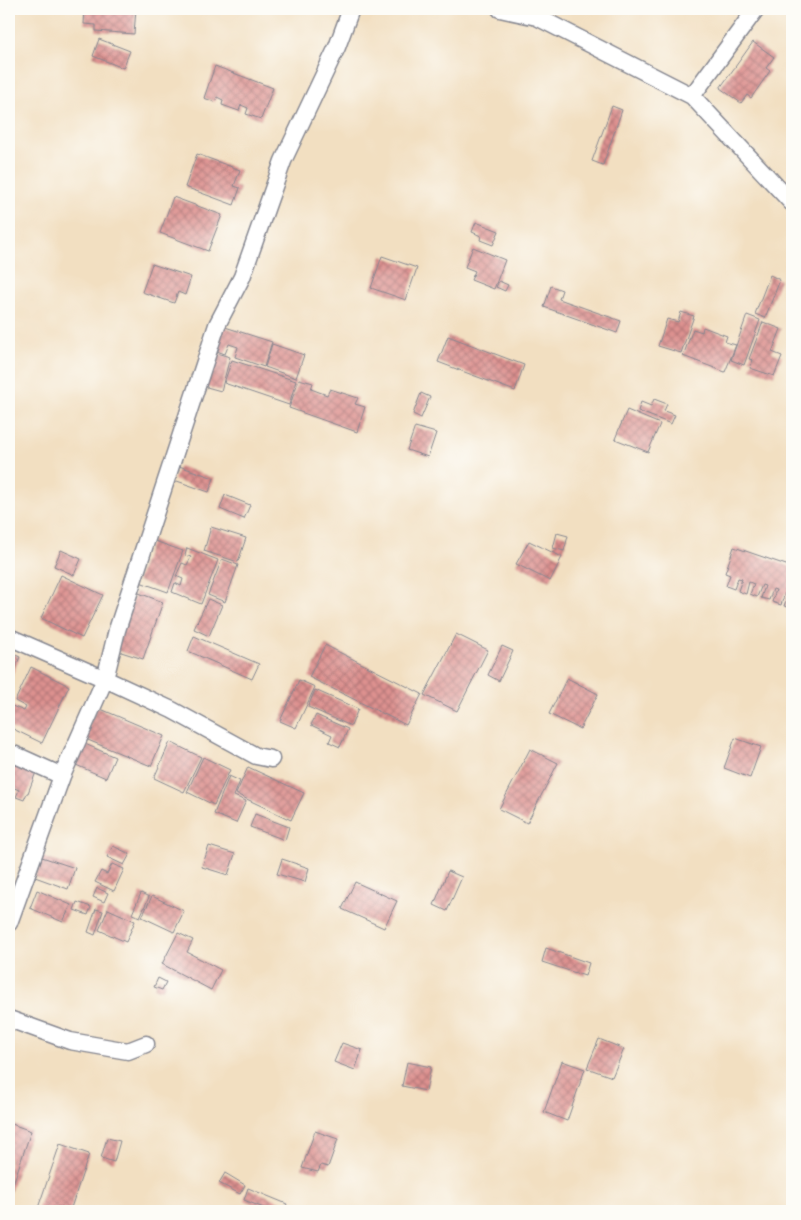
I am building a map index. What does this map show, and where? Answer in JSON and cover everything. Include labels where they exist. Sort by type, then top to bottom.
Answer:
[{"type":"street","points":[[9,923],[62,776],[105,679],[118,630],[217,325],[242,277],[284,161],[337,47],[351,9]]},
{"type":"street","points":[[500,9],[537,17],[692,96],[792,203]]},
{"type":"street","points":[[692,96],[756,9]]},
{"type":"street","points":[[9,637],[172,710],[256,756],[271,759]]},
{"type":"street","points":[[9,752],[62,776]]},
{"type":"street","points":[[9,1019],[70,1041],[128,1051],[146,1044]]},
{"type":"building","points":[[85,9],[136,9],[134,34],[96,31],[96,25],[84,24]]},
{"type":"building","points":[[99,39],[130,51],[123,68],[93,56]]},
{"type":"building","points":[[753,42],[774,57],[766,68],[770,71],[751,98],[747,95],[741,103],[720,88]]},
{"type":"building","points":[[215,66],[273,88],[261,119],[246,114],[248,108],[241,105],[239,111],[222,105],[223,100],[217,97],[215,102],[204,98]]},
{"type":"building","points":[[612,106],[622,110],[603,165],[592,161]]},
{"type":"building","points":[[197,154],[240,170],[234,186],[240,188],[234,205],[185,187]]},
{"type":"building","points":[[173,197],[222,215],[208,251],[160,233]]},
{"type":"building","points":[[476,222],[499,231],[493,245],[480,240],[481,236],[472,232]]},
{"type":"building","points":[[473,247],[505,260],[494,289],[471,280],[475,271],[465,267]]},
{"type":"building","points":[[382,256],[417,268],[406,300],[371,288]]},
{"type":"building","points":[[152,264],[191,277],[185,295],[178,292],[174,303],[142,292]]},
{"type":"building","points":[[770,275],[780,280],[765,318],[755,314]]},
{"type":"building","points":[[499,281],[508,285],[505,291],[496,287]]},
{"type":"building","points":[[551,286],[562,290],[559,299],[621,321],[617,333],[544,307]]},
{"type":"building","points":[[681,312],[694,316],[681,353],[658,346],[667,319],[678,322]]},
{"type":"building","points":[[747,315],[760,320],[744,365],[731,360]]},
{"type":"building","points":[[763,322],[781,329],[772,352],[782,356],[774,376],[750,368],[753,360],[749,359]]},
{"type":"building","points":[[222,326],[272,342],[264,367],[235,357],[238,347],[229,344],[225,354],[214,350]]},
{"type":"building","points":[[703,327],[727,336],[725,342],[736,345],[725,372],[683,356],[693,329],[702,332]]},
{"type":"building","points":[[448,336],[524,365],[515,391],[438,362]]},
{"type":"building","points":[[272,344],[304,355],[296,378],[265,367]]},
{"type":"building","points":[[213,352],[230,357],[221,391],[203,386]]},
{"type":"building","points":[[232,360],[296,381],[289,405],[224,383]]},
{"type":"building","points":[[299,379],[313,383],[311,389],[327,395],[330,389],[358,398],[355,404],[365,407],[357,432],[289,408]]},
{"type":"building","points":[[421,393],[430,397],[421,418],[413,414]]},
{"type":"building","points":[[654,399],[667,404],[664,411],[675,415],[671,424],[638,411],[641,402],[651,406]]},
{"type":"building","points":[[627,410],[660,424],[648,452],[615,439]]},
{"type":"building","points":[[415,427],[436,433],[428,457],[407,450]]},
{"type":"building","points":[[179,466],[214,478],[209,492],[174,480]]},
{"type":"building","points":[[225,495],[250,505],[244,519],[220,509]]},
{"type":"building","points":[[211,527],[246,538],[238,562],[204,551]]},
{"type":"building","points":[[557,533],[568,536],[564,551],[553,548]]},
{"type":"building","points":[[152,540],[183,551],[168,592],[137,581]]},
{"type":"building","points":[[529,541],[562,557],[550,581],[516,564]]},
{"type":"building","points":[[734,547],[792,567],[792,608],[784,606],[788,594],[785,593],[781,605],[772,602],[776,590],[773,589],[769,600],[761,598],[765,586],[762,585],[757,597],[750,594],[754,584],[749,582],[746,594],[738,591],[742,579],[738,578],[734,589],[726,586],[730,575],[725,573]]},
{"type":"building","points":[[187,548],[218,560],[201,604],[172,592],[175,583],[181,586],[183,579],[176,576],[182,563],[187,565],[191,557],[185,555]]},
{"type":"building","points":[[61,550],[81,559],[74,575],[54,566]]},
{"type":"building","points":[[222,559],[238,565],[225,602],[208,595]]},
{"type":"building","points":[[61,575],[103,595],[82,638],[41,618]]},
{"type":"building","points":[[136,592],[163,602],[143,659],[115,650]]},
{"type":"building","points":[[208,599],[222,605],[209,636],[194,629]]},
{"type":"building","points":[[456,634],[488,650],[457,711],[424,695]]},
{"type":"building","points":[[194,636],[259,664],[252,679],[188,651]]},
{"type":"building","points":[[325,645],[422,694],[406,725],[309,677]]},
{"type":"building","points":[[502,646],[513,651],[499,681],[488,675]]},
{"type":"building","points":[[9,652],[20,657],[9,682]]},
{"type":"building","points":[[31,667],[69,686],[42,743],[9,727],[9,713],[12,706],[24,711],[26,707],[15,701]]},
{"type":"building","points":[[567,678],[598,694],[580,729],[549,714]]},
{"type":"building","points":[[299,680],[315,687],[296,728],[280,721]]},
{"type":"building","points":[[315,690],[358,709],[351,726],[308,707]]},
{"type":"building","points":[[96,707],[164,736],[151,766],[83,738]]},
{"type":"building","points":[[316,715],[348,729],[340,747],[329,742],[332,735],[311,725]]},
{"type":"building","points":[[735,738],[761,747],[750,778],[724,768]]},
{"type":"building","points":[[170,742],[201,757],[184,792],[154,778]]},
{"type":"building","points":[[85,744],[115,757],[106,778],[76,765]]},
{"type":"building","points":[[530,749],[558,763],[527,823],[499,809]]},
{"type":"building","points":[[203,757],[230,770],[214,805],[187,792]]},
{"type":"building","points":[[9,762],[36,772],[24,800],[16,797],[19,790],[12,787],[9,794]]},
{"type":"building","points":[[248,767],[304,793],[291,820],[236,794]]},
{"type":"building","points":[[229,776],[240,781],[234,796],[246,801],[236,823],[214,814]]},
{"type":"building","points":[[255,814],[289,827],[285,840],[250,827]]},
{"type":"building","points":[[113,846],[130,854],[124,865],[107,857]]},
{"type":"building","points":[[209,846],[235,854],[228,875],[202,867]]},
{"type":"building","points":[[42,857],[75,868],[68,889],[35,877]]},
{"type":"building","points":[[282,859],[309,868],[305,882],[277,874]]},
{"type":"building","points":[[112,864],[124,869],[114,891],[95,882],[101,871],[107,874]]},
{"type":"building","points":[[448,871],[462,877],[447,911],[434,905]]},
{"type":"building","points":[[355,882],[397,901],[384,928],[342,909]]},
{"type":"building","points":[[97,888],[108,893],[104,902],[93,897]]},
{"type":"building","points":[[37,890],[71,905],[63,922],[30,908]]},
{"type":"building","points":[[141,893],[149,897],[140,917],[132,914]]},
{"type":"building","points":[[152,896],[184,911],[174,932],[142,917]]},
{"type":"building","points":[[77,902],[91,907],[88,915],[74,910]]},
{"type":"building","points":[[96,909],[103,911],[95,935],[88,932]]},
{"type":"building","points":[[108,909],[135,921],[126,942],[99,930]]},
{"type":"building","points":[[178,933],[193,940],[187,952],[221,970],[211,990],[162,964]]},
{"type":"building","points":[[546,948],[589,963],[585,976],[542,962]]},
{"type":"building","points":[[158,978],[166,982],[162,990],[154,987]]},
{"type":"building","points":[[599,1039],[624,1049],[612,1077],[587,1068]]},
{"type":"building","points":[[342,1043],[362,1050],[355,1070],[334,1062]]},
{"type":"building","points":[[562,1061],[585,1069],[567,1121],[544,1112]]},
{"type":"building","points":[[407,1062],[431,1067],[426,1091],[402,1086]]},
{"type":"building","points":[[9,1123],[31,1131],[9,1196]]},
{"type":"building","points":[[315,1131],[338,1139],[328,1167],[321,1165],[318,1172],[302,1168]]},
{"type":"building","points":[[107,1138],[120,1141],[114,1162],[101,1158]]},
{"type":"building","points":[[60,1144],[89,1154],[70,1211],[47,1211],[38,1208]]},
{"type":"building","points":[[225,1173],[245,1185],[240,1194],[219,1183]]},
{"type":"building","points":[[248,1188],[287,1204],[284,1211],[271,1211],[244,1200]]}]
